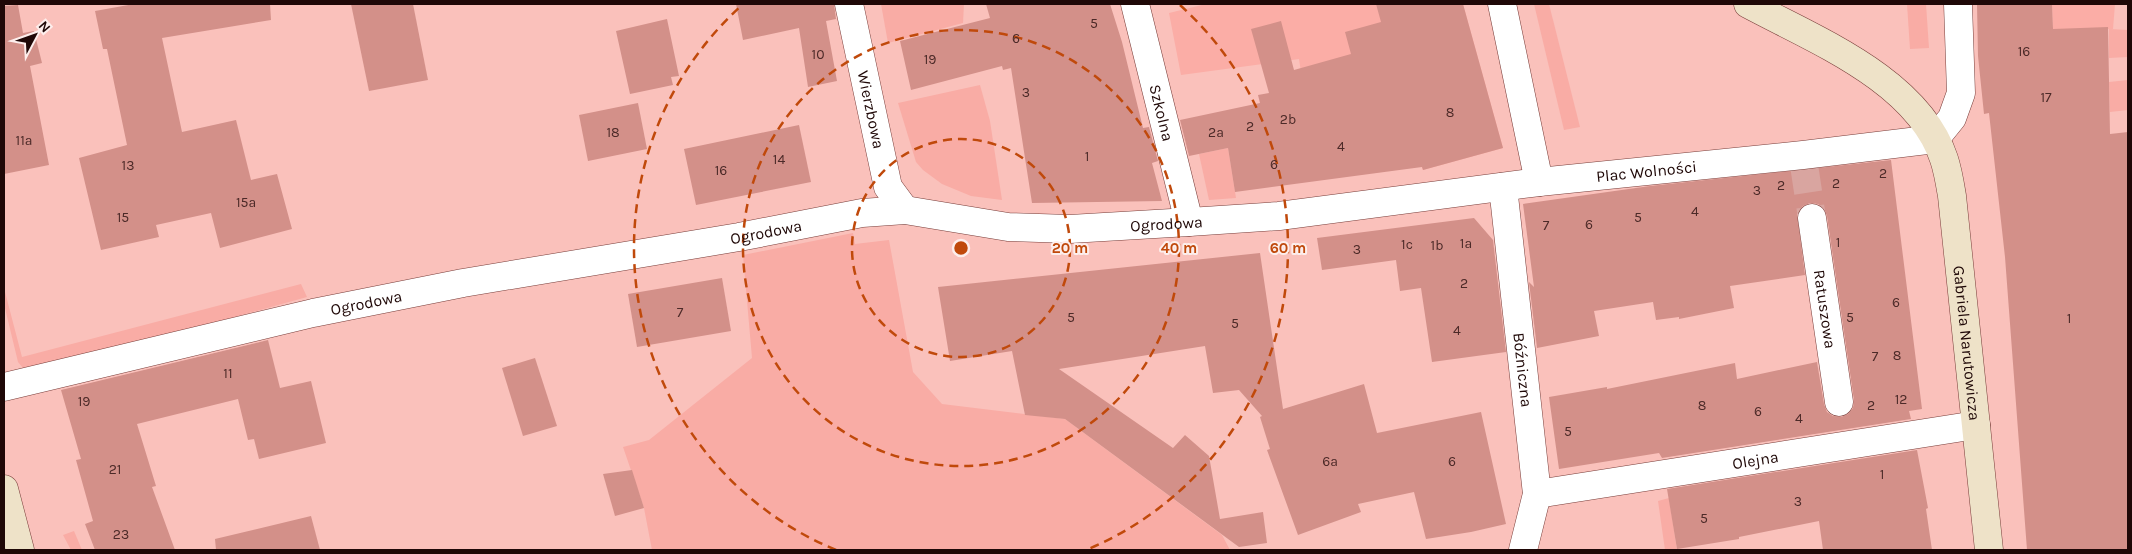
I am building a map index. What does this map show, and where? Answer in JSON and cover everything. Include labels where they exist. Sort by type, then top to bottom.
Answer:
[{"type":"street","name":"Wierzbowa","points":[[849,4],[888,186],[905,210]]},
{"type":"street","name":"Szkolna","points":[[1136,4],[1189,222]]},
{"type":"street","points":[[1502,4],[1538,182]]},
{"type":"street","points":[[1748,4],[1857,63],[1886,83],[1909,103],[1935,139],[1952,118],[1960,92],[1958,4]]},
{"type":"street","name":"Plac Wolności","points":[[1538,182],[1804,160],[1935,139]]},
{"type":"street","name":"Gabriela Narutowicza","points":[[1935,139],[1944,159],[1952,196],[1988,550]]},
{"type":"street","name":"Ogrodowa","points":[[4,387],[313,313],[464,283],[739,237],[862,213],[905,210],[1008,227],[1070,229],[1279,216],[1538,182]]},
{"type":"street","name":"Bóźniczna","points":[[1503,187],[1536,494],[1523,550]]},
{"type":"street","name":"Ratuszowa","points":[[1812,218],[1838,402]]},
{"type":"street","name":"Olejna","points":[[1536,494],[1976,425]]},
{"type":"street","points":[[4,489],[20,550]]},
{"type":"shaded area","points":[[881,4],[964,4],[963,23],[888,43]]},
{"type":"shaded area","points":[[1206,4],[1463,4],[1503,148],[1423,170],[1421,165],[1302,79],[1299,59],[1181,75],[1169,13]]},
{"type":"shaded area","points":[[1534,4],[1549,4],[1580,127],[1564,130]]},
{"type":"shaded area","points":[[1907,4],[1926,4],[1929,48],[1910,49]]},
{"type":"shaded area","points":[[2052,4],[2115,4],[2113,29],[2053,29]]},
{"type":"shaded area","points":[[2109,29],[2128,30],[2128,57],[2109,58]]},
{"type":"shaded area","points":[[2128,80],[2128,110],[2110,112],[2109,82]]},
{"type":"shaded area","points":[[980,85],[990,121],[1002,200],[971,196],[942,184],[923,170],[916,162],[898,103]]},
{"type":"shaded area","points":[[1228,148],[1236,198],[1209,200],[1199,154]]},
{"type":"shaded area","points":[[853,233],[855,244],[889,240],[913,372],[942,404],[1065,419],[1222,535],[1230,550],[652,550],[644,508],[623,447],[649,440],[752,358],[743,255]]},
{"type":"shaded area","points":[[301,284],[307,297],[28,374],[18,362],[4,304],[4,288],[22,357]]},
{"type":"shaded area","points":[[1669,498],[1677,550],[1665,550],[1658,501]]},
{"type":"shaded area","points":[[74,531],[82,550],[71,550],[63,535]]},
{"type":"building","points":[[134,4],[270,4],[271,20],[162,38],[182,132],[236,120],[251,180],[277,174],[292,229],[220,248],[211,213],[156,225],[159,237],[101,250],[79,158],[127,145],[107,49],[103,49],[95,11]]},
{"type":"building","points":[[351,4],[413,4],[428,80],[369,91]]},
{"type":"building","points":[[736,4],[834,4],[836,19],[826,21],[837,81],[808,87],[799,28],[743,40]]},
{"type":"building","points":[[986,4],[1110,4],[1122,42],[1143,128],[1149,127],[1158,161],[1152,163],[1162,201],[1032,203],[1011,68],[1003,70],[1002,66],[911,90],[900,41],[990,18]]},
{"type":"building","points":[[1376,4],[1463,4],[1503,148],[1423,170],[1422,167],[1235,192],[1228,148],[1189,156],[1180,120],[1260,103],[1258,95],[1269,93],[1251,29],[1281,21],[1294,70],[1351,54],[1345,32],[1381,22]]},
{"type":"building","points":[[1977,4],[2052,4],[2053,29],[2108,27],[2110,134],[2128,132],[2128,550],[2027,550],[2005,257],[1989,113],[1984,114],[1978,56]]},
{"type":"building","points":[[18,5],[23,33],[34,31],[42,63],[30,66],[49,165],[4,174],[4,6]]},
{"type":"building","points":[[667,19],[679,76],[671,77],[673,85],[630,94],[616,31]]},
{"type":"building","points":[[638,103],[647,149],[588,161],[579,115]]},
{"type":"building","points":[[799,125],[811,182],[696,205],[684,149]]},
{"type":"building","points":[[1891,160],[1922,409],[1909,411],[1911,419],[1662,458],[1659,453],[1559,469],[1549,397],[1607,387],[1607,389],[1735,363],[1737,379],[1817,362],[1827,412],[1833,416],[1841,417],[1848,414],[1853,408],[1854,400],[1827,216],[1824,209],[1818,204],[1810,203],[1803,206],[1797,213],[1805,275],[1730,286],[1734,308],[1679,319],[1679,317],[1656,320],[1653,302],[1594,311],[1599,336],[1537,348],[1529,282],[1534,287],[1523,204],[1650,186]]},
{"type":"building","points":[[1474,218],[1493,240],[1506,352],[1432,362],[1421,288],[1400,291],[1396,260],[1322,270],[1317,238]]},
{"type":"building","points":[[1260,253],[1283,409],[1364,384],[1377,433],[1481,412],[1506,524],[1426,539],[1414,492],[1358,504],[1361,512],[1298,535],[1267,450],[1270,449],[1260,417],[1262,416],[1239,390],[1213,393],[1205,346],[1059,369],[1173,448],[1185,435],[1209,456],[1220,519],[1263,512],[1267,543],[1239,547],[1065,419],[1025,415],[1012,351],[950,361],[938,287]]},
{"type":"building","points":[[722,278],[731,331],[637,347],[628,294]]},
{"type":"building","points":[[268,340],[280,388],[311,381],[326,443],[259,459],[254,439],[248,440],[238,399],[137,424],[156,486],[152,487],[175,550],[95,550],[85,524],[93,521],[76,460],[81,459],[61,390]]},
{"type":"building","points":[[535,358],[557,426],[523,436],[502,368]]},
{"type":"building","points":[[1917,450],[1928,508],[1926,509],[1932,550],[1823,550],[1819,521],[1739,537],[1739,539],[1677,549],[1667,489]]},
{"type":"building","points":[[632,470],[644,508],[615,516],[603,474]]},
{"type":"building","points":[[311,516],[320,550],[216,550],[215,539]]},
{"type":"tunnel","points":[[1804,165],[1812,218]]}]
